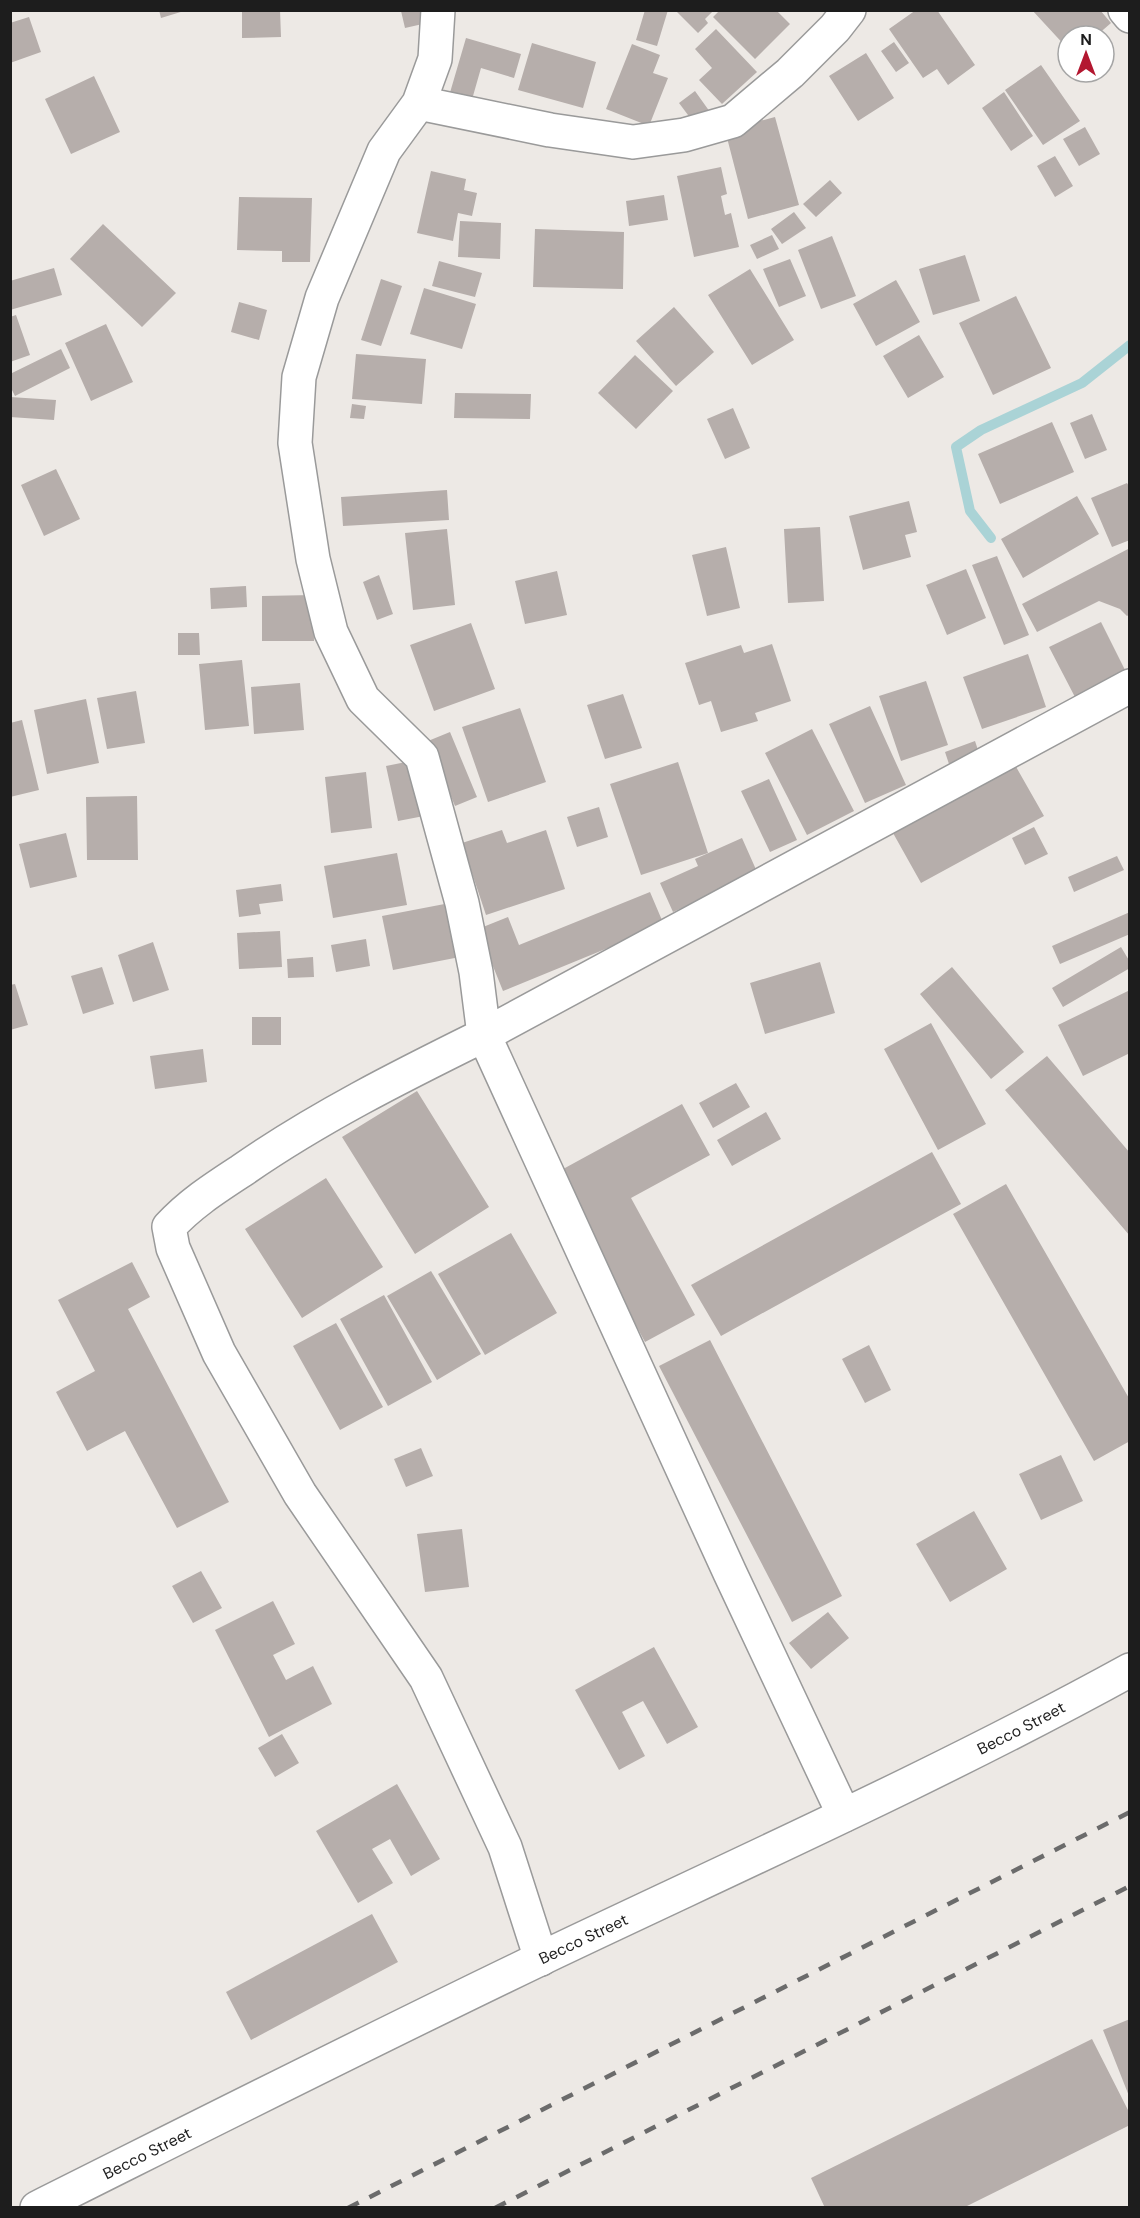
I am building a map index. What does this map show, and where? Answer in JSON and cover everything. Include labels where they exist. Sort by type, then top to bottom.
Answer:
[{"type":"street","points":[[438,10],[435,59],[418,103],[384,151],[322,298],[299,377],[295,442],[313,558],[331,632],[363,699],[422,757],[462,903],[476,972],[484,1035],[730,1573],[844,1815]]},
{"type":"street","points":[[418,103],[550,130],[633,142],[684,135],[733,121],[790,73],[835,28],[849,10]]},
{"type":"street","points":[[1125,10],[1130,16]]},
{"type":"street","points":[[541,1959],[505,1847],[426,1678],[300,1494],[225,1363],[173,1248],[169,1227],[185,1209],[277,1146],[406,1074],[484,1035],[1130,686]]},
{"type":"street","name":"Becco Street","points":[[37,2208],[541,1959],[1036,1721],[1130,1670]]},
{"type":"building","points":[[159,10],[184,10],[184,11],[161,18]]},
{"type":"building","points":[[242,10],[280,10],[281,37],[242,38]]},
{"type":"building","points":[[424,10],[427,23],[405,28],[401,11]]},
{"type":"building","points":[[645,10],[668,10],[657,46],[636,40]]},
{"type":"building","points":[[675,10],[714,10],[705,19],[708,23],[698,33]]},
{"type":"building","points":[[720,10],[776,10],[790,24],[755,59],[713,17]]},
{"type":"building","points":[[916,10],[937,10],[975,65],[948,85],[937,69],[923,78],[889,29]]},
{"type":"building","points":[[1032,10],[1100,10],[1111,23],[1056,24],[1056,36]]},
{"type":"building","points":[[29,17],[41,52],[10,63],[10,23]]},
{"type":"building","points":[[716,29],[757,72],[722,104],[699,80],[712,68],[695,49]]},
{"type":"building","points":[[466,38],[521,54],[514,78],[481,68],[471,103],[449,96]]},
{"type":"building","points":[[894,42],[909,63],[896,72],[881,51]]},
{"type":"building","points":[[532,43],[596,62],[583,108],[518,90]]},
{"type":"building","points":[[632,44],[660,55],[653,73],[668,78],[649,126],[606,109]]},
{"type":"building","points":[[866,53],[894,98],[858,121],[829,76]]},
{"type":"building","points":[[1041,65],[1080,121],[1043,145],[1005,90]]},
{"type":"building","points":[[94,76],[120,132],[71,154],[45,99]]},
{"type":"building","points":[[695,91],[710,112],[694,123],[679,103]]},
{"type":"building","points":[[1004,92],[1033,136],[1011,151],[982,108]]},
{"type":"building","points":[[775,117],[799,205],[748,219],[725,130]]},
{"type":"building","points":[[1085,127],[1100,154],[1079,166],[1063,139]]},
{"type":"building","points":[[1055,156],[1073,186],[1055,197],[1037,166]]},
{"type":"building","points":[[721,167],[727,194],[721,196],[725,215],[731,213],[739,247],[694,257],[677,176]]},
{"type":"building","points":[[431,171],[466,179],[464,190],[477,193],[472,216],[458,213],[453,241],[417,233]]},
{"type":"building","points":[[830,180],[842,193],[816,217],[803,204]]},
{"type":"building","points":[[664,195],[668,220],[629,226],[626,201]]},
{"type":"building","points":[[239,197],[312,198],[310,262],[282,262],[282,251],[237,250]]},
{"type":"building","points":[[794,212],[806,228],[782,244],[771,229]]},
{"type":"building","points":[[460,221],[501,223],[500,259],[458,257]]},
{"type":"building","points":[[103,224],[176,293],[142,327],[70,259]]},
{"type":"building","points":[[535,229],[624,232],[623,289],[533,287]]},
{"type":"building","points":[[772,235],[779,249],[757,259],[750,245]]},
{"type":"building","points":[[832,236],[856,296],[821,309],[798,250]]},
{"type":"building","points":[[965,255],[980,301],[933,315],[919,269]]},
{"type":"building","points":[[790,259],[806,296],[779,307],[763,269]]},
{"type":"building","points":[[439,261],[482,273],[475,297],[432,286]]},
{"type":"building","points":[[54,268],[62,295],[10,310],[10,281]]},
{"type":"building","points":[[750,269],[794,340],[752,365],[708,295]]},
{"type":"building","points":[[381,279],[402,286],[381,346],[361,340]]},
{"type":"building","points":[[896,280],[920,322],[876,346],[853,304]]},
{"type":"building","points":[[424,288],[476,304],[462,349],[410,334]]},
{"type":"building","points":[[1016,296],[1051,368],[993,395],[959,323]]},
{"type":"building","points":[[239,302],[267,310],[259,340],[231,332]]},
{"type":"building","points":[[674,307],[714,352],[676,386],[636,341]]},
{"type":"building","points":[[16,315],[30,355],[10,362],[10,317]]},
{"type":"building","points":[[106,324],[133,382],[91,401],[65,343]]},
{"type":"building","points":[[919,335],[944,377],[908,398],[883,356]]},
{"type":"building","points":[[61,349],[70,368],[15,396],[10,386],[10,374]]},
{"type":"building","points":[[356,354],[426,359],[422,404],[352,399]]},
{"type":"building","points":[[635,355],[673,391],[636,429],[598,393]]},
{"type":"building","points":[[455,393],[531,394],[530,419],[454,418]]},
{"type":"building","points":[[10,397],[56,400],[54,420],[10,417]]},
{"type":"building","points":[[352,404],[366,406],[364,419],[350,418]]},
{"type":"building","points":[[733,408],[750,448],[725,459],[707,419]]},
{"type":"building","points":[[1092,414],[1107,450],[1085,459],[1070,423]]},
{"type":"building","points":[[1052,422],[1074,472],[1000,504],[978,454]]},
{"type":"building","points":[[56,469],[80,519],[44,536],[21,485]]},
{"type":"building","points":[[1127,483],[1130,488],[1130,540],[1112,547],[1091,498]]},
{"type":"building","points":[[447,490],[449,520],[343,526],[341,497]]},
{"type":"building","points":[[1077,496],[1099,534],[1023,578],[1001,539]]},
{"type":"building","points":[[909,501],[917,532],[905,535],[911,557],[863,570],[849,516]]},
{"type":"building","points":[[820,527],[824,601],[788,603],[784,529]]},
{"type":"building","points":[[447,529],[455,605],[413,610],[405,533]]},
{"type":"building","points":[[726,547],[740,608],[707,616],[692,555]]},
{"type":"building","points":[[1130,548],[1130,614],[1127,616],[1120,609],[1099,601],[1037,632],[1022,604]]},
{"type":"building","points":[[997,556],[1029,635],[1004,645],[972,565]]},
{"type":"building","points":[[966,569],[986,618],[947,635],[926,585]]},
{"type":"building","points":[[557,571],[567,615],[525,624],[515,581]]},
{"type":"building","points":[[379,575],[393,614],[377,620],[363,582]]},
{"type":"building","points":[[246,586],[247,607],[211,609],[210,588]]},
{"type":"building","points":[[313,595],[314,641],[262,641],[262,596]]},
{"type":"building","points":[[1101,622],[1126,672],[1076,699],[1049,647]]},
{"type":"building","points":[[471,623],[495,689],[434,711],[410,645]]},
{"type":"building","points":[[178,633],[199,633],[200,655],[178,655]]},
{"type":"building","points":[[772,644],[791,701],[755,713],[758,721],[721,732],[711,701],[699,705],[685,663],[741,645],[744,653]]},
{"type":"building","points":[[1028,654],[1046,707],[982,729],[963,677]]},
{"type":"building","points":[[242,660],[249,726],[205,730],[199,664]]},
{"type":"building","points":[[926,681],[948,745],[901,761],[879,696]]},
{"type":"building","points":[[300,683],[304,730],[254,734],[251,687]]},
{"type":"building","points":[[136,691],[145,743],[107,749],[97,698]]},
{"type":"building","points":[[623,694],[642,748],[605,759],[587,705]]},
{"type":"building","points":[[86,699],[99,763],[47,774],[34,710]]},
{"type":"building","points":[[870,706],[906,785],[865,803],[829,724]]},
{"type":"building","points":[[520,708],[546,782],[488,802],[462,727]]},
{"type":"building","points":[[22,720],[39,790],[10,797],[10,723]]},
{"type":"building","points":[[812,729],[854,811],[807,835],[765,753]]},
{"type":"building","points":[[450,732],[477,797],[455,806],[428,741]]},
{"type":"building","points":[[975,741],[979,753],[949,764],[945,752]]},
{"type":"building","points":[[411,761],[424,816],[398,821],[386,766]]},
{"type":"building","points":[[678,762],[708,853],[641,875],[610,784]]},
{"type":"building","points":[[1015,765],[1044,816],[921,883],[893,833]]},
{"type":"building","points":[[366,772],[372,828],[331,833],[325,777]]},
{"type":"building","points":[[769,779],[797,840],[770,852],[741,791]]},
{"type":"building","points":[[137,796],[138,860],[87,860],[86,797]]},
{"type":"building","points":[[599,807],[608,837],[577,847],[567,817]]},
{"type":"building","points":[[1034,827],[1048,854],[1025,865],[1012,838]]},
{"type":"building","points":[[502,830],[507,843],[546,830],[565,889],[486,915],[462,843]]},
{"type":"building","points":[[66,833],[77,877],[30,888],[19,844]]},
{"type":"building","points":[[742,838],[758,874],[673,912],[660,883],[698,866],[695,859]]},
{"type":"building","points":[[397,853],[407,905],[333,918],[324,866]]},
{"type":"building","points":[[1117,856],[1124,870],[1074,892],[1068,877]]},
{"type":"building","points":[[281,884],[283,901],[259,904],[261,914],[239,917],[236,890]]},
{"type":"building","points":[[650,892],[664,925],[503,991],[478,929],[508,917],[519,945]]},
{"type":"building","points":[[455,902],[465,956],[393,970],[382,916]]},
{"type":"building","points":[[1130,912],[1130,934],[1060,964],[1052,946]]},
{"type":"building","points":[[280,931],[282,967],[239,969],[237,933]]},
{"type":"building","points":[[366,939],[370,966],[336,972],[331,945]]},
{"type":"building","points":[[153,942],[169,990],[133,1002],[118,955]]},
{"type":"building","points":[[1121,947],[1130,962],[1130,968],[1063,1007],[1052,988]]},
{"type":"building","points":[[313,957],[314,977],[288,978],[287,959]]},
{"type":"building","points":[[820,962],[835,1013],[765,1034],[750,983]]},
{"type":"building","points":[[102,967],[114,1004],[83,1014],[71,976]]},
{"type":"building","points":[[952,967],[1024,1052],[991,1079],[920,994]]},
{"type":"building","points":[[15,984],[28,1025],[10,1030],[10,985]]},
{"type":"building","points":[[1130,990],[1130,1053],[1083,1076],[1058,1025]]},
{"type":"building","points":[[252,1017],[281,1017],[281,1045],[252,1045]]},
{"type":"building","points":[[931,1023],[986,1124],[938,1150],[884,1049]]},
{"type":"building","points":[[203,1049],[207,1082],[155,1089],[150,1056]]},
{"type":"building","points":[[1047,1056],[1130,1153],[1130,1236],[1005,1090]]},
{"type":"building","points":[[736,1083],[750,1107],[713,1128],[699,1103]]},
{"type":"building","points":[[417,1091],[489,1207],[415,1254],[342,1137]]},
{"type":"building","points":[[682,1104],[710,1155],[631,1198],[695,1315],[645,1342],[554,1174]]},
{"type":"building","points":[[766,1112],[781,1139],[732,1166],[717,1140]]},
{"type":"building","points":[[932,1152],[961,1204],[721,1336],[691,1285]]},
{"type":"building","points":[[326,1178],[383,1267],[302,1318],[245,1229]]},
{"type":"building","points":[[1006,1184],[1130,1400],[1130,1441],[1094,1461],[953,1214]]},
{"type":"building","points":[[511,1233],[557,1313],[485,1355],[438,1274]]},
{"type":"building","points":[[132,1262],[150,1297],[128,1309],[229,1502],[177,1528],[125,1431],[87,1451],[56,1392],[95,1371],[58,1300]]},
{"type":"building","points":[[431,1271],[481,1354],[437,1380],[387,1296]]},
{"type":"building","points":[[384,1295],[432,1382],[388,1406],[340,1319]]},
{"type":"building","points":[[336,1323],[383,1407],[340,1430],[293,1346]]},
{"type":"building","points":[[710,1340],[842,1596],[792,1622],[659,1366]]},
{"type":"building","points":[[869,1345],[891,1390],[865,1403],[842,1359]]},
{"type":"building","points":[[421,1448],[433,1476],[406,1487],[394,1459]]},
{"type":"building","points":[[1061,1455],[1083,1501],[1041,1520],[1019,1474]]},
{"type":"building","points":[[974,1511],[1007,1569],[950,1602],[916,1544]]},
{"type":"building","points":[[462,1529],[469,1587],[425,1592],[417,1534]]},
{"type":"building","points":[[201,1571],[222,1608],[193,1623],[172,1586]]},
{"type":"building","points":[[273,1601],[295,1644],[273,1655],[286,1680],[313,1666],[332,1704],[269,1737],[215,1630]]},
{"type":"building","points":[[828,1612],[849,1638],[811,1669],[789,1643]]},
{"type":"building","points":[[654,1647],[698,1727],[667,1744],[643,1701],[622,1712],[645,1756],[619,1770],[575,1690]]},
{"type":"building","points":[[282,1734],[299,1763],[275,1777],[258,1748]]},
{"type":"building","points":[[397,1784],[440,1859],[411,1876],[390,1839],[372,1849],[393,1883],[358,1903],[316,1831]]},
{"type":"building","points":[[372,1914],[398,1962],[251,2040],[226,1992]]},
{"type":"building","points":[[1130,2019],[1130,2096],[1129,2096],[1103,2030]]},
{"type":"building","points":[[1092,2039],[1130,2114],[1130,2125],[963,2208],[825,2208],[811,2178]]},
{"type":"waterway","points":[[991,538],[970,511],[956,447],[981,430],[1082,383],[1130,345]]},
{"type":"railway","points":[[348,2208],[1130,1812]]},
{"type":"railway","points":[[495,2208],[1130,1886]]}]
